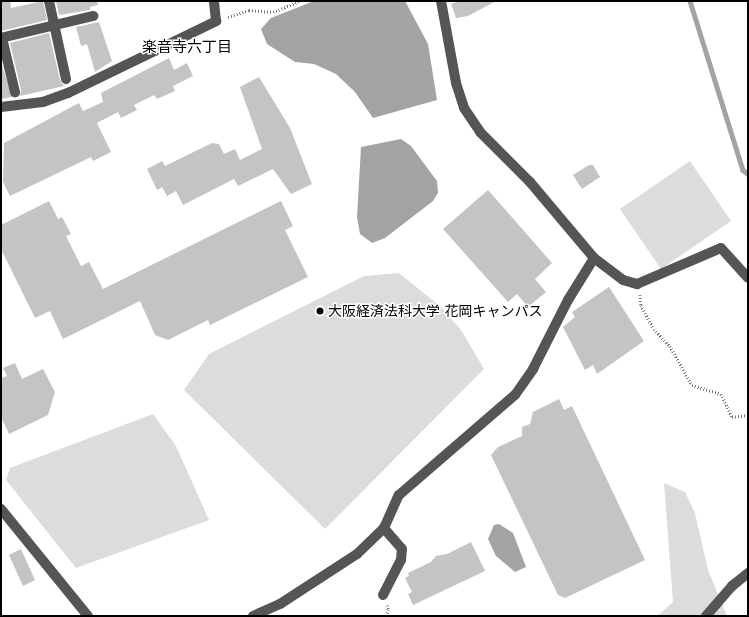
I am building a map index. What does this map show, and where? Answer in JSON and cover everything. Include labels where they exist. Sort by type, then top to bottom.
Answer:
[{"type":"street","points":[[49,1],[66,78]]},
{"type":"street","points":[[1,107],[43,102],[68,93],[216,21],[214,1]]},
{"type":"street","points":[[441,1],[456,83],[464,108],[480,132],[530,182],[594,258],[623,280],[638,284],[721,248],[748,278]]},
{"type":"street","points":[[15,92],[2,38],[93,16]]},
{"type":"street","points":[[253,616],[280,604],[357,554],[384,528],[399,495],[515,395],[533,369],[568,300],[594,258]]},
{"type":"street","points":[[1,509],[88,616]]},
{"type":"street","points":[[382,595],[401,560],[402,549],[384,528]]},
{"type":"street","points":[[706,615],[732,586],[748,573]]},
{"type":"path","points":[[216,21],[249,10],[273,12],[300,1]]},
{"type":"path","points":[[638,284],[641,305],[654,329],[670,346],[692,385],[721,394],[732,417],[748,415]]},
{"type":"shaded area","points":[[314,1],[405,1],[428,44],[437,100],[373,118],[355,92],[336,74],[314,64],[295,62],[267,44],[261,29],[271,18]]},
{"type":"shaded area","points":[[401,139],[411,146],[437,181],[438,193],[433,201],[385,238],[372,243],[360,234],[357,217],[361,147]]},
{"type":"shaded area","points":[[690,161],[731,221],[661,269],[620,209]]},
{"type":"shaded area","points":[[399,273],[441,307],[461,330],[484,369],[325,529],[184,390],[209,354],[364,276]]},
{"type":"shaded area","points":[[153,414],[176,446],[209,520],[76,568],[6,480],[10,468]]},
{"type":"shaded area","points":[[664,483],[685,492],[695,513],[708,570],[727,616],[657,616],[673,602]]},
{"type":"shaded area","points":[[499,524],[513,533],[526,567],[515,572],[496,556],[488,539],[494,525]]},
{"type":"building","points":[[1,1],[10,1],[11,8],[43,1],[47,20],[1,31]]},
{"type":"building","points":[[56,1],[97,1],[98,5],[90,7],[90,10],[59,15]]},
{"type":"building","points":[[459,1],[496,1],[468,16],[456,18],[451,4]]},
{"type":"building","points":[[99,22],[112,61],[95,72],[87,44],[81,46],[76,27]]},
{"type":"building","points":[[49,33],[60,80],[64,86],[20,96],[21,90],[10,43]]},
{"type":"building","points":[[169,58],[174,70],[187,63],[193,76],[173,86],[175,91],[157,99],[154,95],[134,105],[137,110],[121,118],[118,112],[97,123],[111,152],[93,161],[91,157],[10,196],[3,182],[4,143],[79,103],[83,111],[103,102],[101,93]]},
{"type":"building","points":[[1,62],[12,97],[1,99]]},
{"type":"building","points":[[259,77],[290,128],[312,184],[291,194],[273,169],[238,186],[234,179],[183,205],[176,191],[167,196],[162,187],[157,190],[147,169],[162,161],[165,166],[212,143],[219,144],[224,154],[235,149],[240,160],[262,149],[240,87]]},
{"type":"building","points":[[589,165],[593,165],[600,177],[582,189],[573,175]]},
{"type":"building","points":[[488,190],[552,263],[535,279],[546,292],[528,307],[517,294],[508,302],[443,229]]},
{"type":"building","points":[[49,201],[58,219],[62,217],[71,234],[66,236],[81,266],[89,262],[103,289],[281,201],[293,226],[285,230],[308,277],[210,325],[208,320],[168,340],[155,335],[140,301],[63,339],[50,311],[35,318],[1,249],[1,225]]},
{"type":"building","points":[[609,287],[644,341],[597,374],[593,365],[585,370],[563,327],[575,317],[572,312]]},
{"type":"building","points":[[15,363],[22,379],[43,369],[55,392],[48,415],[9,434],[1,417],[1,378],[7,376],[3,368]]},
{"type":"building","points":[[559,399],[564,410],[572,406],[645,560],[565,598],[558,595],[491,455],[498,447],[522,436],[522,427],[530,424],[533,412]]},
{"type":"building","points":[[471,542],[485,571],[413,605],[408,594],[412,592],[405,578],[409,576],[408,573],[431,562],[436,556],[447,554]]},
{"type":"building","points":[[21,549],[35,580],[23,586],[9,555]]},
{"type":"waterway","points":[[690,1],[743,170],[748,174]]},
{"type":"place","name":"大阪経済法科大学 花岡キャンパス","points":[[320,311]]},
{"type":"district","name":"楽音寺六丁目","points":[[187,48]]}]
